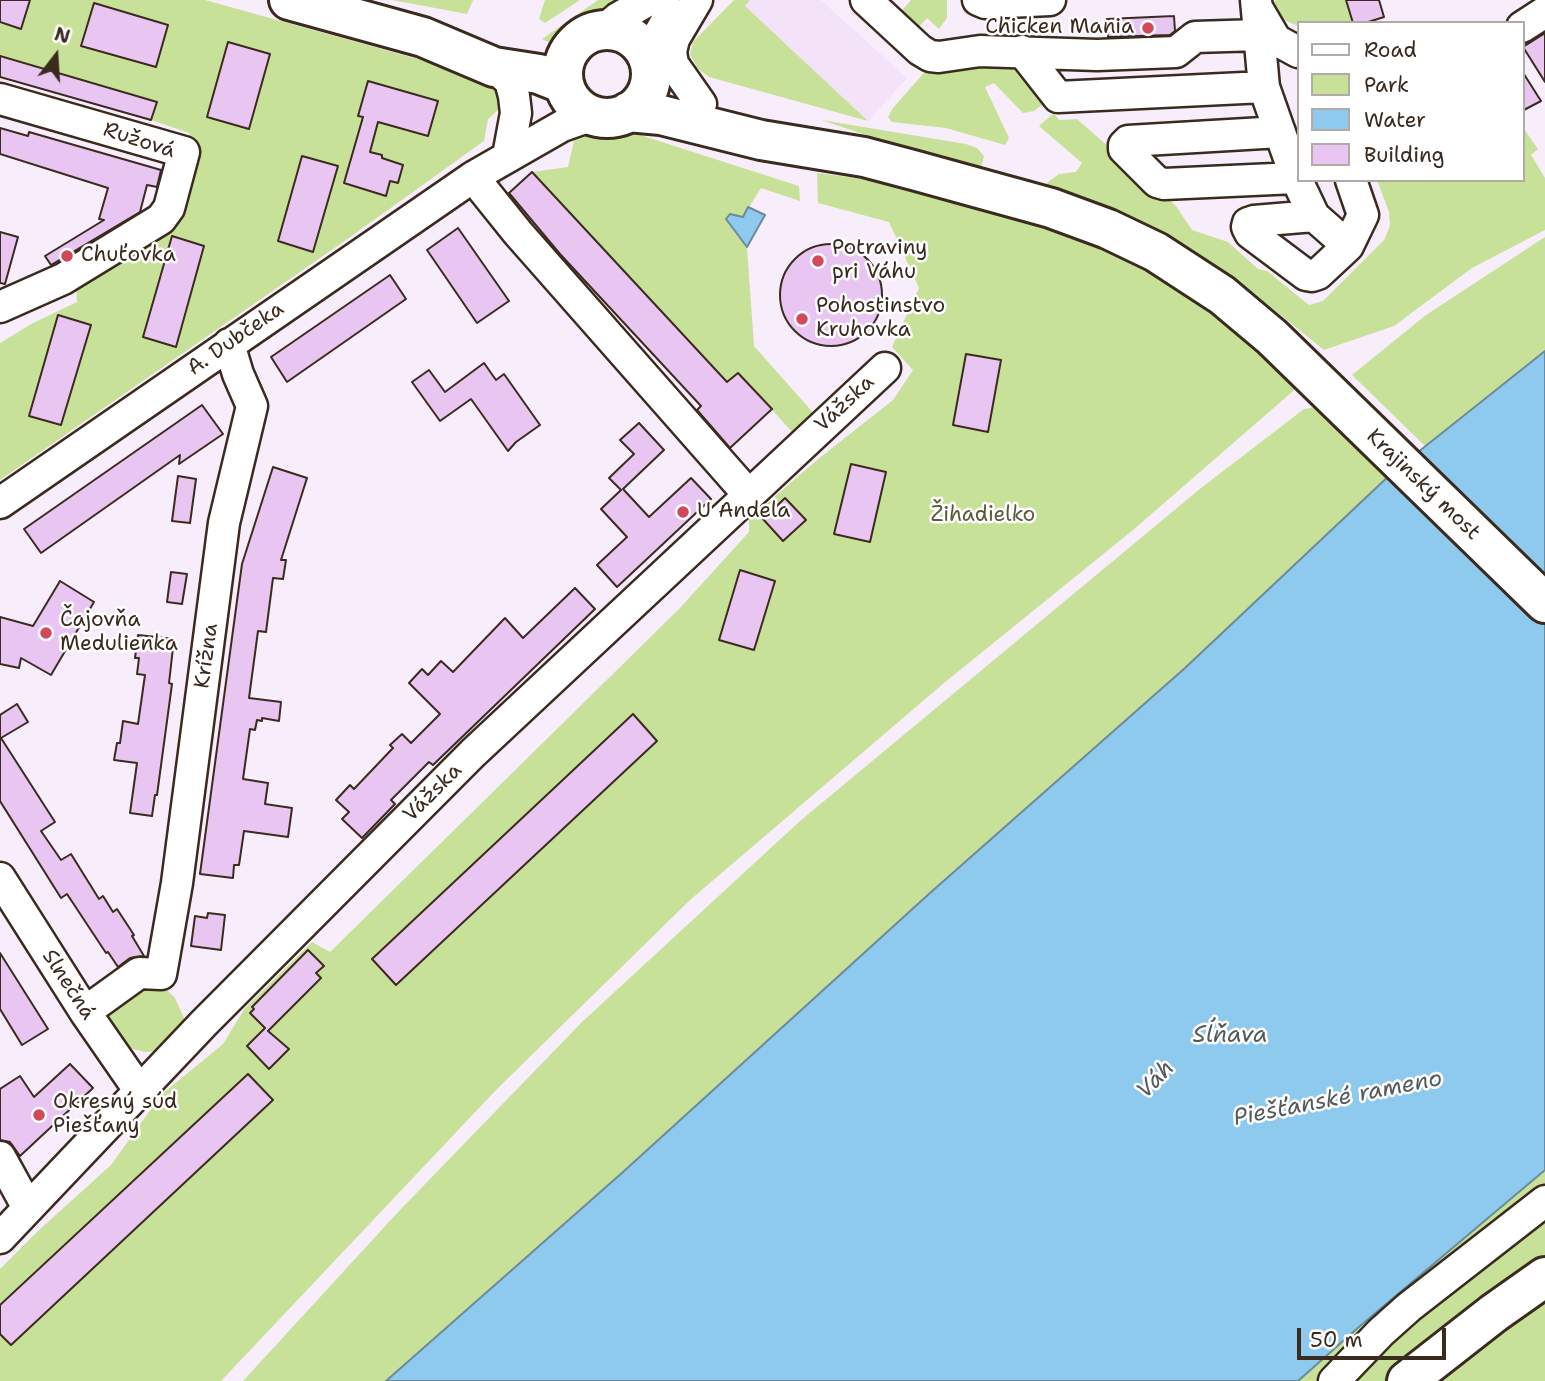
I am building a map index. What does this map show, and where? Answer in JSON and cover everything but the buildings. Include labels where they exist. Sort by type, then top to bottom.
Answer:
[{"type":"main road","points":[[289,0],[424,37],[528,54],[585,90],[645,96],[649,64]]},
{"type":"main road","points":[[585,90],[589,33],[604,30],[619,32],[632,38],[667,89],[701,104],[864,157]]},
{"type":"main road","points":[[424,37],[494,67],[539,74],[661,115],[761,140],[864,157]]},
{"type":"main road","name":"Krajinský most","points":[[864,157],[1051,208],[1132,240],[1181,266],[1222,295],[1272,337],[1545,603]]},
{"type":"main road","points":[[1407,1381],[1545,1277]]},
{"type":"street","points":[[604,30],[618,18],[649,0]]},
{"type":"street","points":[[649,64],[666,19],[682,0]]},
{"type":"street","points":[[698,0],[674,39],[671,51],[673,64],[701,104]]},
{"type":"street","points":[[866,0],[930,56],[953,56],[980,51],[1097,55],[1176,52],[1195,37],[1259,35]]},
{"type":"street","points":[[978,0],[985,3],[1050,0]]},
{"type":"street","points":[[1256,3],[1264,87],[1280,132],[1296,178],[1164,184],[1157,182],[1124,149],[1128,141],[1280,132]]},
{"type":"street","points":[[1256,3],[1276,40],[1296,51]]},
{"type":"street","points":[[1524,26],[1545,12]]},
{"type":"street","points":[[1022,51],[1058,97],[1264,87]]},
{"type":"street","points":[[494,67],[510,81],[514,96],[516,113],[508,156]]},
{"type":"street","name":"A. Dubčeka","points":[[0,503],[473,177],[508,156],[549,118],[585,90]]},
{"type":"street","name":"Ružová","points":[[0,99],[184,152],[169,208],[160,219],[63,279],[0,307]]},
{"type":"street","points":[[473,177],[518,233],[748,494]]},
{"type":"street","points":[[1298,182],[1314,216],[1348,246]]},
{"type":"street","points":[[1314,216],[1254,221],[1248,223],[1247,227],[1250,233],[1306,275],[1318,274],[1348,246],[1363,215],[1352,182]]},
{"type":"street","name":"Krížna","points":[[85,1012],[139,973],[161,974],[177,883],[224,523],[252,406],[229,344]]},
{"type":"street","name":"Vážska","points":[[0,1238],[139,1090],[473,753],[885,368]]},
{"type":"street","name":"Slnečná","points":[[0,878],[85,1012],[139,1090]]},
{"type":"street","points":[[0,1157],[28,1208]]},
{"type":"street","points":[[1334,1381],[1409,1307],[1545,1201]]},
{"type":"shaded area","points":[[750,0],[821,0],[907,78],[868,121],[745,6]]},
{"type":"green space","points":[[0,0],[205,0],[479,76],[501,91],[506,103],[488,119],[484,141],[0,480],[0,343],[33,323],[77,302],[76,283],[124,255],[197,153],[189,133],[151,120],[156,101],[0,56]]},
{"type":"green space","points":[[392,0],[473,0],[467,14]]},
{"type":"green space","points":[[545,0],[580,0],[545,23],[539,19]]},
{"type":"green space","points":[[598,0],[634,0],[560,37],[548,42],[542,39]]},
{"type":"green space","points":[[734,0],[750,0],[745,6],[868,121],[709,77],[698,69],[690,54],[693,42]]},
{"type":"green space","points":[[911,0],[947,0],[947,18],[939,29],[927,18],[916,30],[899,14]]},
{"type":"green space","points":[[1276,0],[1366,0],[1366,21],[1296,21],[1296,25],[1272,15],[1269,5]]},
{"type":"green space","points":[[979,56],[1012,58],[1046,102],[1034,111],[1023,113],[994,83],[985,87],[1009,138],[1005,145],[946,128],[892,122],[888,117],[930,66],[954,71]]},
{"type":"green space","points":[[1054,113],[1059,120],[1077,119],[1176,206],[1192,230],[1228,242],[1258,269],[1267,271],[1309,305],[1323,301],[1384,240],[1390,226],[1389,212],[1378,182],[1524,182],[1524,129],[1538,149],[1531,155],[1545,178],[1545,230],[1472,268],[1394,326],[1324,350],[1256,295],[1202,257],[1146,231],[1043,191],[1052,179],[1059,174],[1076,172],[1082,163],[1039,126]]},
{"type":"green space","points":[[821,120],[966,144],[977,148],[984,156],[980,173]]},
{"type":"green space","points":[[634,133],[799,186],[800,201],[761,188],[743,217],[726,219],[747,247],[754,346],[816,416],[795,435],[738,373],[727,382],[532,172],[568,167],[575,136]]},
{"type":"green space","name":"Žihadielko","points":[[817,173],[894,183],[1034,221],[1129,255],[1249,339],[1299,386],[1133,530],[944,683],[690,900],[496,1090],[221,1381],[0,1381],[0,1269],[111,1165],[161,1095],[223,1044],[245,1008],[312,942],[330,952],[679,609],[749,532],[749,519],[817,460],[893,400],[913,370],[892,347],[919,288],[889,222],[818,203]]},
{"type":"green space","points":[[1545,237],[1545,351],[1425,446],[1352,375],[1426,315]]},
{"type":"green space","points":[[1321,406],[1393,472],[1185,668],[386,1381],[243,1381],[399,1211],[582,1022],[800,821],[1201,488],[1304,409]]},
{"type":"green space","points":[[157,985],[175,998],[184,1018],[183,1030],[167,1046],[156,1051],[133,1049],[123,1043],[108,1023],[109,1010],[125,991]]},
{"type":"green space","points":[[1545,1170],[1545,1381],[1298,1381],[1360,1326]]},
{"type":"water","points":[[748,207],[765,215],[747,247],[726,219],[730,214],[743,217]]},
{"type":"water","name":"Sĺňava","points":[[1545,351],[1545,1170],[1298,1381],[386,1381],[1185,668],[1393,472]]},
{"type":"place","name":"Chicken Mania","points":[[1148,28]]},
{"type":"place","name":"Chuťovka","points":[[67,256]]},
{"type":"place","name":"Potraviny pri Váhu","points":[[818,261]]},
{"type":"place","name":"Pohostinstvo Kruhovka","points":[[802,319]]},
{"type":"place","name":"U Andela","points":[[683,512]]},
{"type":"place","name":"Čajovňa Medulienka","points":[[46,633]]},
{"type":"place","name":"Okresný súd Piešťany","points":[[39,1115]]},
{"type":"water label","name":"Váh","points":[[1156,1080]]},
{"type":"water label","name":"Piešťanské rameno","points":[[1338,1099]]}]
